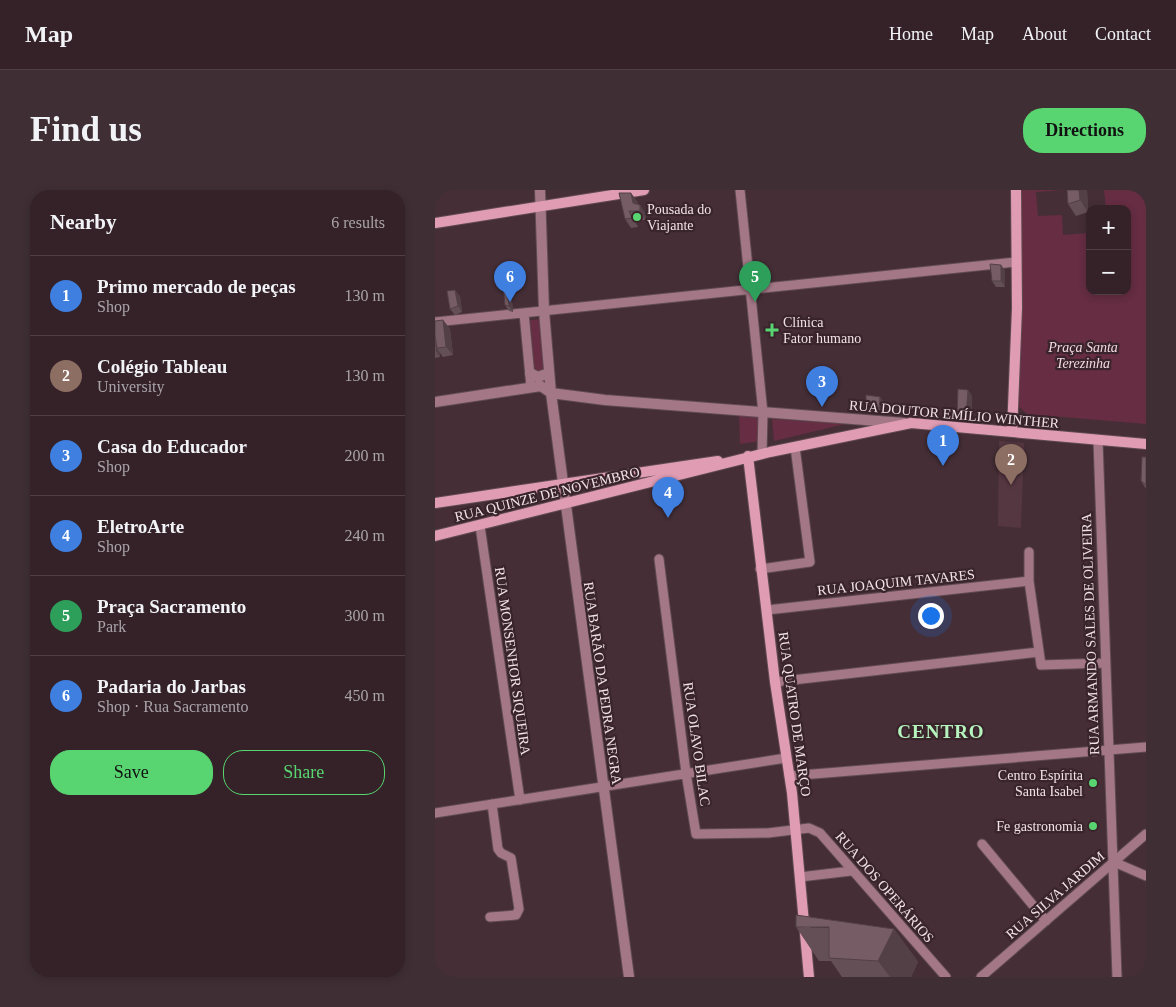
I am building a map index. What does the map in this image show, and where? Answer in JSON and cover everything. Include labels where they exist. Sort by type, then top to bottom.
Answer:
[{"type":"main road","points":[[435,223],[644,190]]},
{"type":"main road","points":[[1012,432],[1016,190]]},
{"type":"main road","name":"RUA DOUTOR EMÍLIO WINTHER","points":[[911,423],[1146,444]]},
{"type":"main road","name":"RUA QUINZE DE NOVEMBRO","points":[[435,536],[753,456],[911,423]]},
{"type":"main road","points":[[435,503],[753,456]]},
{"type":"main road","name":"RUA QUATRO DE MARÇO","points":[[753,456],[760,569],[796,829],[809,977]]},
{"type":"main road","points":[[578,482],[574,493],[580,500]]},
{"type":"street","name":"RUA BARÃO DA PEDRA NEGRA","points":[[540,190],[544,311],[551,393],[629,977]]},
{"type":"street","name":"RUA QUATRO DE MARÇO","points":[[740,190],[763,413],[753,456]]},
{"type":"street","points":[[435,322],[751,291],[1016,262]]},
{"type":"street","points":[[435,402],[531,387],[524,313]]},
{"type":"street","points":[[530,373],[538,378],[549,373]]},
{"type":"street","name":"RUA DOUTOR EMÍLIO WINTHER","points":[[531,387],[541,386],[551,393],[605,400],[911,423]]},
{"type":"street","name":"RUA ARMANDO SALES DE OLIVEIRA","points":[[1098,441],[1107,749],[1114,862],[1117,977]]},
{"type":"street","points":[[760,569],[810,562],[795,447]]},
{"type":"street","name":"RUA MONSENHOR SIQUEIRA","points":[[480,526],[520,800]]},
{"type":"street","points":[[1029,552],[1029,581],[1041,665],[1105,663]]},
{"type":"street","name":"RUA OLAVO BILAC","points":[[659,559],[686,773],[696,834],[768,833],[796,829]]},
{"type":"street","name":"RUA JOAQUIM TAVARES","points":[[767,610],[1029,581]]},
{"type":"street","points":[[775,682],[1039,652]]},
{"type":"street","points":[[789,776],[1146,747]]},
{"type":"street","points":[[435,813],[786,758]]},
{"type":"street","points":[[490,917],[515,915],[519,909],[511,858],[501,853],[498,848],[492,804]]},
{"type":"street","name":"RUA DOS OPERÁRIOS","points":[[796,829],[809,828],[820,833],[851,871],[946,977]]},
{"type":"street","name":"RUA SILVA JARDIM","points":[[981,977],[1146,834]]},
{"type":"street","points":[[982,844],[1046,921]]},
{"type":"street","points":[[1114,862],[1146,876]]},
{"type":"street","points":[[800,877],[851,871]]},
{"type":"shaded area","points":[[999,441],[1024,443],[1021,528],[998,526]]},
{"type":"green space","name":"Praça Santa Terezinha","points":[[1020,190],[1063,190],[1036,192],[1038,216],[1062,215],[1063,235],[1086,233],[1086,295],[1131,295],[1131,205],[1106,205],[1104,190],[1146,190],[1146,424],[1027,414],[1019,407]]},
{"type":"green space","points":[[542,319],[547,371],[535,372],[530,320]]},
{"type":"green space","points":[[739,415],[761,417],[761,441],[740,444]]},
{"type":"green space","points":[[773,419],[845,424],[774,441]]},
{"type":"building","points":[[1067,190],[1079,190],[1080,200],[1068,204]]},
{"type":"building","points":[[619,193],[631,193],[633,203],[640,205],[640,211],[629,211],[632,218],[625,219]]},
{"type":"building","points":[[990,264],[1001,265],[1001,281],[992,281]]},
{"type":"building","points":[[506,285],[509,306],[505,305],[503,286]]},
{"type":"building","points":[[455,290],[458,306],[450,309],[447,291]]},
{"type":"building","points":[[443,320],[446,347],[437,348],[435,321]]},
{"type":"building","points":[[958,389],[968,390],[966,417],[957,415]]},
{"type":"building","points":[[866,395],[880,397],[879,408],[866,406]]},
{"type":"building","points":[[1142,457],[1146,457],[1146,485],[1141,481]]},
{"type":"building","points":[[796,915],[894,929],[878,961],[829,958],[829,927],[796,927]]},
{"type":"place","name":"Pousada do Viajante","points":[[637,217]]},
{"type":"place","name":"Padaria do Jarbas","points":[[510,302]]},
{"type":"place","name":"Praça Sacramento","points":[[755,302]]},
{"type":"place","name":"Clínica Fator humano","points":[[772,330]]},
{"type":"place","name":"Casa do Educador","points":[[822,407]]},
{"type":"place","name":"Primo mercado de peças","points":[[943,466]]},
{"type":"place","name":"Colégio Tableau","points":[[1011,485]]},
{"type":"place","name":"EletroArte","points":[[668,518]]},
{"type":"place","name":"Centro Espírita Santa Isabel","points":[[1093,783]]},
{"type":"place","name":"Fe gastronomia","points":[[1093,826]]},
{"type":"district","name":"CENTRO","points":[[941,731]]}]
